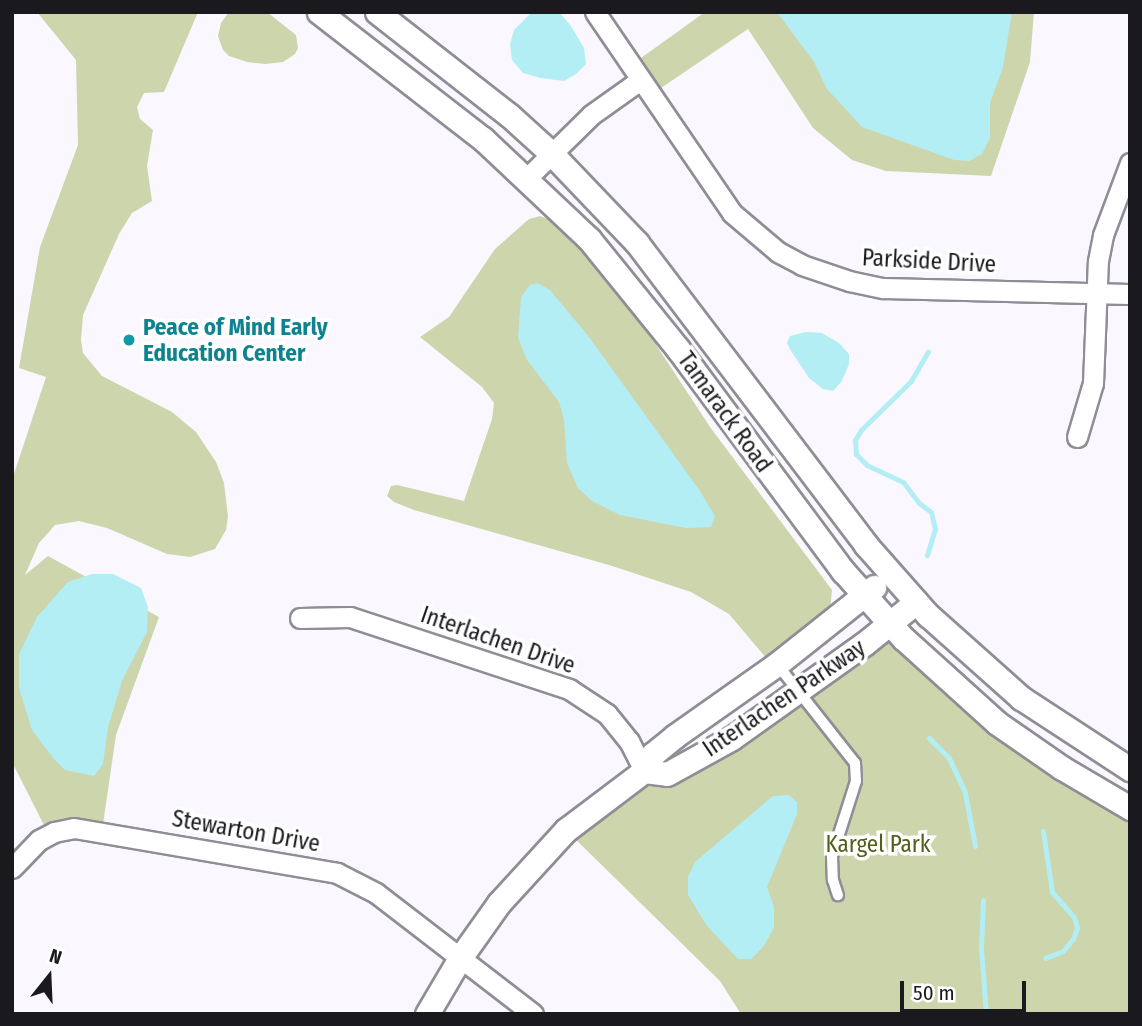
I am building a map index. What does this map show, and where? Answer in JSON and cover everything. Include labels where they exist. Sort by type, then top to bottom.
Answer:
[{"type":"street","name":"Tamarack Road","points":[[319,12],[445,107],[527,178],[589,239],[634,292],[821,543],[889,624],[943,677],[998,723],[1062,768],[1130,808]]},
{"type":"street","name":"Tamarack Road","points":[[377,12],[477,88],[552,154],[661,271],[890,574],[916,602],[967,652],[1021,698],[1084,742],[1130,769]]},
{"type":"street","name":"Parkside Drive","points":[[595,12],[732,213],[778,252],[802,265],[849,281],[883,288],[1130,294]]},
{"type":"street","points":[[527,178],[591,115],[640,80]]},
{"type":"street","points":[[1077,437],[1093,383],[1095,293],[1103,235],[1130,163]]},
{"type":"street","name":"Interlachen Parkway","points":[[427,1014],[460,958],[499,903],[566,830],[644,771],[653,754],[776,664],[890,574]]},
{"type":"street","name":"Interlachen Parkway","points":[[644,771],[667,774],[732,738],[798,693],[916,602]]},
{"type":"street","name":"Interlachen Drive","points":[[300,618],[350,617],[569,689],[607,715],[629,741],[644,771]]},
{"type":"street","name":"Stewarton Drive","points":[[12,868],[39,840],[54,832],[74,828],[320,869],[355,880],[376,892],[533,1014]]},
{"type":"lane","points":[[776,664],[848,751],[857,772],[832,856],[833,880],[838,895]]},
{"type":"green space","points":[[37,12],[198,12],[164,92],[144,93],[137,107],[140,119],[153,130],[147,166],[152,201],[132,213],[119,234],[83,315],[81,340],[83,353],[102,376],[172,412],[196,432],[216,462],[224,483],[228,516],[226,530],[215,549],[190,557],[167,554],[107,528],[79,521],[55,525],[39,543],[25,575],[48,556],[159,617],[116,735],[102,831],[49,835],[12,762],[12,480],[46,377],[19,368],[40,247],[78,145],[76,60]]},
{"type":"green space","points":[[229,12],[267,12],[296,35],[298,48],[295,54],[283,62],[265,64],[229,56],[223,50],[218,36],[221,23]]},
{"type":"green space","points":[[705,12],[1034,12],[1030,62],[991,176],[886,171],[852,160],[813,128],[748,29],[661,88],[641,58]]},
{"type":"green space","points":[[540,216],[558,223],[628,302],[710,427],[832,590],[830,611],[767,659],[729,614],[691,592],[609,565],[414,510],[394,502],[387,496],[391,486],[397,485],[464,501],[492,419],[494,403],[482,387],[420,337],[449,317],[495,249],[529,219]]},
{"type":"green space","name":"Kargel Park","points":[[889,624],[943,677],[1130,808],[1130,1014],[741,1014],[720,981],[566,830],[644,771],[667,774]]},
{"type":"water","points":[[532,12],[559,12],[584,48],[586,64],[564,81],[523,73],[512,60],[510,44],[514,30]]},
{"type":"water","points":[[777,12],[1012,12],[1003,67],[990,103],[990,138],[982,154],[969,161],[954,160],[862,127],[827,89],[814,62]]},
{"type":"water","points":[[537,283],[550,290],[589,337],[700,491],[715,516],[711,527],[686,528],[620,515],[592,501],[578,488],[567,463],[564,420],[559,402],[527,360],[518,338],[521,297],[530,285]]},
{"type":"water","points":[[806,332],[822,333],[839,343],[849,354],[849,364],[842,381],[833,391],[823,389],[809,378],[787,343],[790,336]]},
{"type":"water","points":[[92,574],[113,574],[141,588],[148,607],[147,632],[122,681],[108,727],[103,764],[94,776],[65,770],[54,759],[32,730],[19,688],[19,654],[37,617],[68,582]]},
{"type":"water","points":[[789,795],[797,802],[797,814],[767,887],[774,907],[774,928],[763,947],[751,959],[738,959],[707,926],[688,895],[688,877],[695,862],[773,796]]},
{"type":"waterway","points":[[927,555],[935,529],[931,512],[919,503],[903,482],[867,465],[856,454],[855,440],[861,430],[911,381],[928,351]]},
{"type":"waterway","points":[[929,738],[949,758],[965,793],[975,846]]},
{"type":"waterway","points":[[1043,831],[1052,892],[1074,917],[1077,928],[1073,939],[1063,951],[1045,958]]},
{"type":"waterway","points":[[983,900],[981,948],[986,1014]]},
{"type":"place","name":"Peace of Mind Early Education Center","points":[[129,340]]}]
